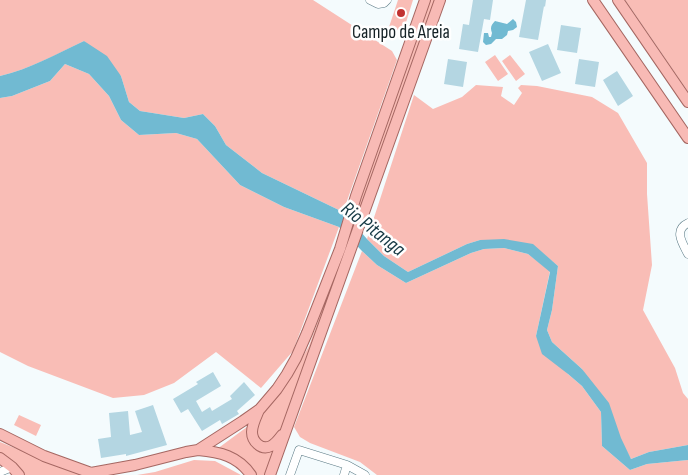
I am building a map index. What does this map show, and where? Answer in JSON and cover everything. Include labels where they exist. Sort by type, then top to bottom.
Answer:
[{"type":"main road","points":[[198,450],[260,409],[277,389],[296,358],[340,249],[356,196],[425,0]]},
{"type":"main road","points":[[270,475],[440,0]]},
{"type":"main road","points":[[593,0],[688,138]]},
{"type":"main road","points":[[618,0],[688,102]]},
{"type":"main road","points":[[260,409],[253,425],[252,436],[255,442],[265,448],[270,447],[286,430]]},
{"type":"main road","points":[[0,434],[44,456],[90,474],[198,450],[227,455],[239,462],[251,475]]},
{"type":"main road","points":[[0,458],[15,471]]},
{"type":"street","points":[[370,0],[378,4],[384,3],[387,0]]},
{"type":"street","points":[[688,223],[683,225],[680,235],[688,254]]},
{"type":"street","points":[[290,475],[299,450],[347,465],[365,475]]},
{"type":"street","points":[[344,475],[347,465]]},
{"type":"street","points":[[0,472],[15,471]]},
{"type":"shaded area","points":[[0,0],[313,0],[392,51],[397,60],[343,212],[262,173],[226,145],[215,126],[203,114],[184,118],[140,111],[129,102],[121,76],[84,41],[33,65],[0,76]]},
{"type":"shaded area","name":"Campo de Areia","points":[[398,0],[413,0],[403,32],[389,27]]},
{"type":"shaded area","points":[[429,0],[435,0],[265,475],[251,475],[213,452],[259,418],[290,378],[309,346]]},
{"type":"shaded area","points":[[625,0],[688,0],[688,92],[632,10]]},
{"type":"shaded area","points":[[495,55],[508,74],[498,81],[485,62]]},
{"type":"shaded area","points":[[510,55],[525,74],[516,81],[502,61]]},
{"type":"shaded area","points":[[65,64],[89,74],[109,96],[121,120],[139,135],[176,133],[197,139],[240,185],[284,207],[339,227],[293,351],[261,388],[216,352],[174,383],[144,395],[113,398],[28,366],[0,352],[0,98],[12,96],[50,81]]},
{"type":"shaded area","points":[[476,85],[503,87],[501,96],[514,105],[522,93],[518,88],[521,85],[537,86],[592,97],[618,113],[647,163],[647,194],[652,265],[643,310],[675,368],[683,393],[688,399],[688,445],[649,452],[631,459],[582,369],[552,342],[547,330],[552,310],[558,266],[533,245],[480,240],[467,244],[408,272],[384,256],[367,239],[414,95],[433,109],[462,97]]},
{"type":"shaded area","points":[[504,248],[528,254],[550,271],[536,336],[568,374],[582,386],[601,412],[602,446],[630,470],[647,464],[688,460],[688,475],[377,475],[360,462],[310,443],[300,437],[294,427],[362,251],[377,265],[406,283],[471,253],[484,249]]},
{"type":"shaded area","points":[[19,415],[41,425],[36,436],[14,425]]},
{"type":"shaded area","points":[[0,442],[82,475],[23,475],[0,455]]},
{"type":"shaded area","points":[[194,460],[215,461],[241,475],[137,475],[155,472]]},
{"type":"water","points":[[513,19],[517,27],[508,31],[507,35],[502,39],[496,39],[491,44],[486,45],[483,42],[484,33],[488,33],[489,37],[491,37],[491,27],[495,21],[507,24]]},
{"type":"water","name":"Rio Pitanga","points":[[84,41],[107,56],[121,76],[129,102],[140,111],[184,118],[203,114],[215,126],[226,145],[262,173],[343,212],[384,256],[408,272],[467,244],[480,240],[504,239],[533,244],[558,266],[552,310],[547,330],[552,342],[582,369],[609,403],[621,438],[631,459],[649,452],[688,445],[688,460],[647,464],[630,470],[602,446],[601,412],[582,386],[542,354],[536,336],[550,272],[528,254],[504,248],[484,249],[471,253],[406,283],[377,265],[339,227],[284,207],[240,185],[197,139],[176,133],[139,135],[121,120],[109,96],[89,74],[65,64],[50,81],[12,96],[0,98],[0,76],[32,65]]},
{"type":"building","points":[[473,0],[493,0],[490,20],[484,19],[478,52],[459,49],[463,24],[469,25]]},
{"type":"building","points":[[526,0],[546,0],[538,40],[519,37]]},
{"type":"building","points":[[561,25],[581,28],[577,53],[557,50]]},
{"type":"building","points":[[548,44],[561,73],[542,81],[529,52]]},
{"type":"building","points":[[448,59],[467,62],[463,87],[444,84]]},
{"type":"building","points":[[579,59],[599,62],[595,87],[575,84]]},
{"type":"building","points":[[617,71],[633,96],[618,106],[603,80]]},
{"type":"building","points":[[213,372],[221,386],[196,401],[202,412],[210,407],[212,411],[232,399],[230,396],[244,382],[255,395],[237,411],[239,414],[222,424],[220,420],[202,431],[188,409],[181,413],[173,399],[198,384],[196,382]]},
{"type":"building","points":[[153,405],[167,445],[126,456],[126,454],[101,458],[98,439],[111,437],[109,413],[128,411],[130,435],[142,432],[135,411]]},
{"type":"place","name":"Campo de Areia","points":[[401,13]]}]
